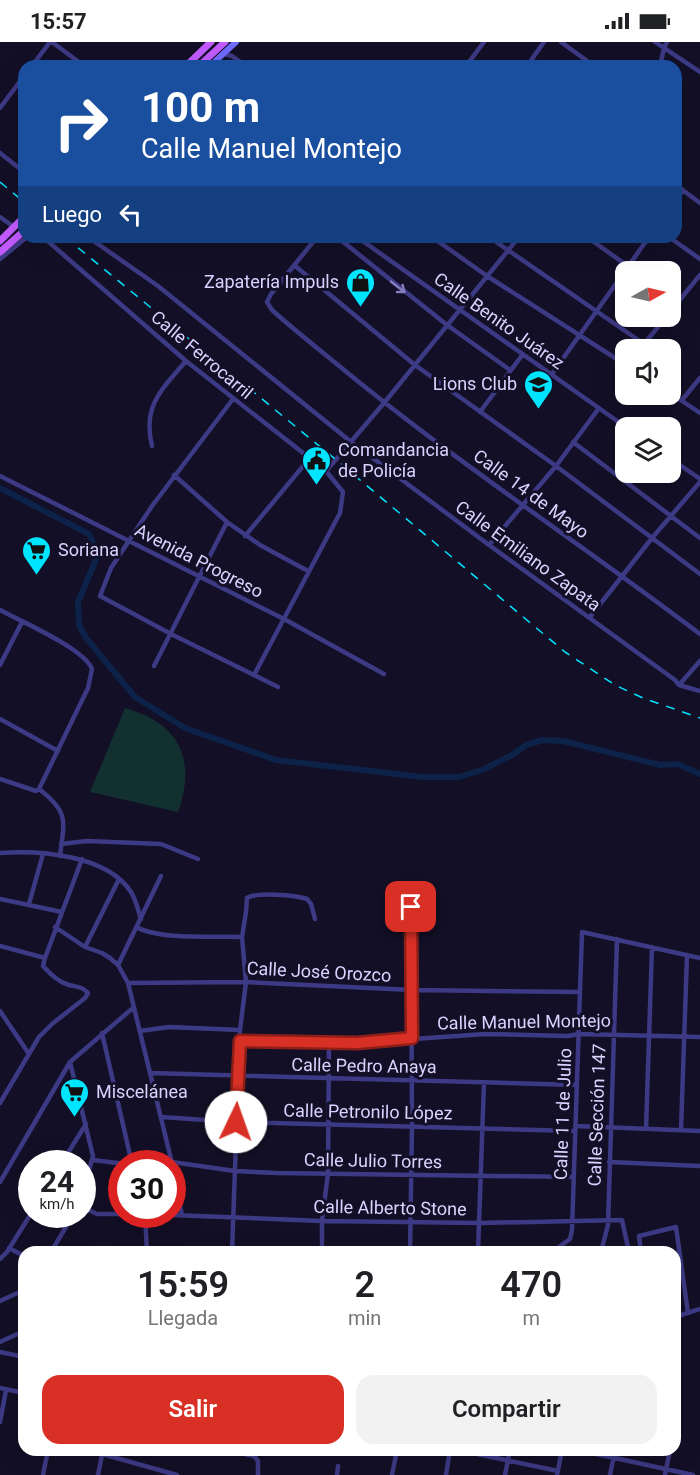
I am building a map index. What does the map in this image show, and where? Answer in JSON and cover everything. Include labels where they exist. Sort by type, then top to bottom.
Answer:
[{"type":"main road","points":[[192,60],[210,42]]},
{"type":"main road","points":[[207,60],[224,48]]},
{"type":"main road","points":[[0,241],[18,223]]},
{"type":"main road","points":[[0,252],[18,236]]},
{"type":"street","points":[[37,60],[51,42],[74,60]]},
{"type":"street","points":[[210,42],[224,48],[239,60]]},
{"type":"street","points":[[215,60],[224,48],[236,42]]},
{"type":"street","points":[[470,60],[484,42]]},
{"type":"street","points":[[531,60],[544,42]]},
{"type":"street","points":[[561,42],[586,60]]},
{"type":"street","points":[[655,42],[700,72]]},
{"type":"street","points":[[661,60],[667,42]]},
{"type":"street","points":[[0,108],[18,84]]},
{"type":"street","points":[[0,153],[18,167]]},
{"type":"street","points":[[683,190],[700,202]]},
{"type":"street","points":[[0,217],[14,227]]},
{"type":"street","points":[[0,259],[20,243]]},
{"type":"street","name":"Calle Ferrocarril","points":[[50,243],[186,361],[326,471],[343,492],[340,513],[308,571]]},
{"type":"street","name":"Calle Emiliano Zapata","points":[[97,243],[158,286],[350,441],[489,545],[590,617],[679,685],[700,691]]},
{"type":"street","points":[[311,243],[294,265],[415,365],[556,466],[700,574]]},
{"type":"street","name":"Calle Benito Juárez","points":[[344,243],[447,325],[510,370]]},
{"type":"street","name":"Calle Benito Juárez","points":[[365,243],[615,419]]},
{"type":"street","points":[[440,243],[487,276],[615,358]]},
{"type":"street","points":[[498,243],[596,310],[633,339]]},
{"type":"street","points":[[326,471],[514,243]]},
{"type":"street","points":[[595,243],[621,261]]},
{"type":"street","points":[[632,261],[645,243]]},
{"type":"street","points":[[677,243],[700,259]]},
{"type":"street","name":"Calle 14 de Mayo","points":[[294,265],[267,302],[278,315],[384,403],[700,634]]},
{"type":"street","points":[[681,299],[700,274]]},
{"type":"street","points":[[552,374],[615,284]]},
{"type":"street","points":[[649,339],[658,327]]},
{"type":"street","points":[[480,412],[523,354]]},
{"type":"street","points":[[152,446],[148,425],[153,404],[158,394],[186,361]]},
{"type":"street","points":[[700,378],[682,400],[700,413]]},
{"type":"street","points":[[233,399],[174,475],[111,568],[100,596],[278,687]]},
{"type":"street","points":[[489,545],[556,466],[599,408]]},
{"type":"street","points":[[573,442],[700,538]]},
{"type":"street","points":[[245,536],[309,459]]},
{"type":"street","points":[[590,617],[700,480],[681,466]]},
{"type":"street","points":[[174,475],[245,536],[308,571],[254,675]]},
{"type":"street","name":"Avenida Progreso","points":[[0,476],[284,619],[384,674]]},
{"type":"street","points":[[154,666],[227,522]]},
{"type":"street","points":[[0,610],[60,641],[91,665],[92,675],[88,688],[39,789],[36,792],[0,779]]},
{"type":"street","points":[[0,665],[22,622]]},
{"type":"street","points":[[679,685],[700,661]]},
{"type":"street","points":[[0,719],[58,751]]},
{"type":"street","points":[[39,789],[58,804],[61,811],[63,827],[60,856]]},
{"type":"street","points":[[61,844],[87,842],[161,844],[198,859]]},
{"type":"street","points":[[0,854],[43,854],[82,860],[119,879],[132,894],[141,919]]},
{"type":"street","points":[[29,904],[43,854]]},
{"type":"street","points":[[0,1103],[45,1030],[85,998],[88,993],[82,988],[66,985],[56,979],[44,966],[56,927],[82,860]]},
{"type":"street","points":[[118,964],[161,876]]},
{"type":"street","points":[[85,947],[119,879]]},
{"type":"street","points":[[232,1246],[240,1030],[246,982],[242,937],[247,898],[251,895],[307,898],[315,919]]},
{"type":"street","points":[[0,899],[62,912]]},
{"type":"street","points":[[410,1246],[411,907]]},
{"type":"street","points":[[56,927],[85,947],[102,953],[118,964],[128,983],[169,1150]]},
{"type":"street","points":[[136,927],[149,932],[165,934],[242,937]]},
{"type":"street","name":"Calle 11 de Julio","points":[[560,1246],[570,1239],[572,1222],[582,932],[617,939]]},
{"type":"street","points":[[617,939],[700,958]]},
{"type":"street","name":"Calle Sección 147","points":[[602,1246],[608,1220],[617,939]]},
{"type":"street","points":[[0,946],[45,958]]},
{"type":"street","points":[[646,1129],[652,947]]},
{"type":"street","points":[[681,1130],[687,955]]},
{"type":"street","name":"Calle José Orozco","points":[[128,983],[246,982],[412,990],[580,992]]},
{"type":"street","points":[[0,1182],[70,1062],[134,1007]]},
{"type":"street","points":[[0,1011],[29,1054]]},
{"type":"street","points":[[140,1031],[169,1028],[240,1030]]},
{"type":"street","points":[[102,1033],[129,1150]]},
{"type":"street","name":"Calle Manuel Montejo","points":[[240,1041],[357,1043],[485,1034],[700,1037]]},
{"type":"street","points":[[322,1246],[322,1221],[328,1173],[329,1042]]},
{"type":"street","points":[[70,1062],[91,1150]]},
{"type":"street","name":"Calle Pedro Anaya","points":[[150,1073],[577,1085]]},
{"type":"street","points":[[478,1246],[484,1082]]},
{"type":"street","name":"Calle Petronilo López","points":[[161,1117],[328,1125],[576,1129],[610,1127],[700,1131]]},
{"type":"street","points":[[70,1150],[86,1124]]},
{"type":"street","points":[[609,1162],[700,1166]]},
{"type":"street","name":"Calle Julio Torres","points":[[186,1166],[235,1171],[574,1177]]},
{"type":"street","name":"Calle Alberto Stone","points":[[186,1215],[322,1221],[480,1223],[608,1220]]},
{"type":"street","points":[[608,1220],[622,1220],[628,1246]]},
{"type":"street","points":[[640,1246],[639,1236],[676,1227],[679,1246]]},
{"type":"street","points":[[0,1259],[22,1228]]},
{"type":"street","points":[[55,1246],[65,1228]]},
{"type":"street","points":[[146,1228],[147,1246]]},
{"type":"street","points":[[9,1248],[18,1253]]},
{"type":"street","points":[[681,1263],[688,1313]]},
{"type":"street","points":[[0,1301],[18,1293]]},
{"type":"street","points":[[681,1315],[700,1309]]},
{"type":"street","points":[[0,1342],[18,1334]]},
{"type":"street","points":[[0,1352],[18,1356]]},
{"type":"street","points":[[0,1388],[18,1392]]},
{"type":"street","points":[[0,1422],[6,1390]]},
{"type":"street","points":[[43,1475],[47,1456]]},
{"type":"street","points":[[98,1475],[101,1456]]},
{"type":"street","points":[[115,1456],[177,1475]]},
{"type":"street","points":[[254,1456],[258,1461],[258,1475]]},
{"type":"street","points":[[392,1475],[396,1456]]},
{"type":"street","points":[[446,1475],[449,1456]]},
{"type":"street","points":[[485,1456],[558,1473],[561,1456]]},
{"type":"street","points":[[505,1475],[509,1456]]},
{"type":"street","points":[[609,1456],[665,1472],[693,1475]]},
{"type":"street","points":[[665,1472],[669,1456]]},
{"type":"street","points":[[610,1475],[614,1457]]},
{"type":"street","points":[[337,1475],[339,1466]]},
{"type":"green space","points":[[125,708],[159,723],[171,734],[179,746],[184,760],[185,776],[178,812],[90,792]]},
{"type":"waterway","points":[[0,488],[89,534],[98,555],[78,602],[79,625],[86,638],[135,697],[185,728],[276,760],[423,777],[459,777],[482,770],[526,745],[543,740],[563,741],[660,765],[678,764],[700,774]]},
{"type":"railway","points":[[0,182],[18,197]]},
{"type":"railway","points":[[72,243],[565,652],[615,685],[643,698],[700,718]]},
{"type":"place","name":"Zapatería Impuls","points":[[360,308]]},
{"type":"place","name":"Lions Club","points":[[538,410]]},
{"type":"place","name":"Comandancia de Policía","points":[[317,486]]},
{"type":"place","name":"Soriana","points":[[37,576]]},
{"type":"place","name":"Miscelánea","points":[[75,1118]]},
{"type":"route","points":[[236,1122],[240,1041],[357,1043],[412,1038],[411,907]]}]
